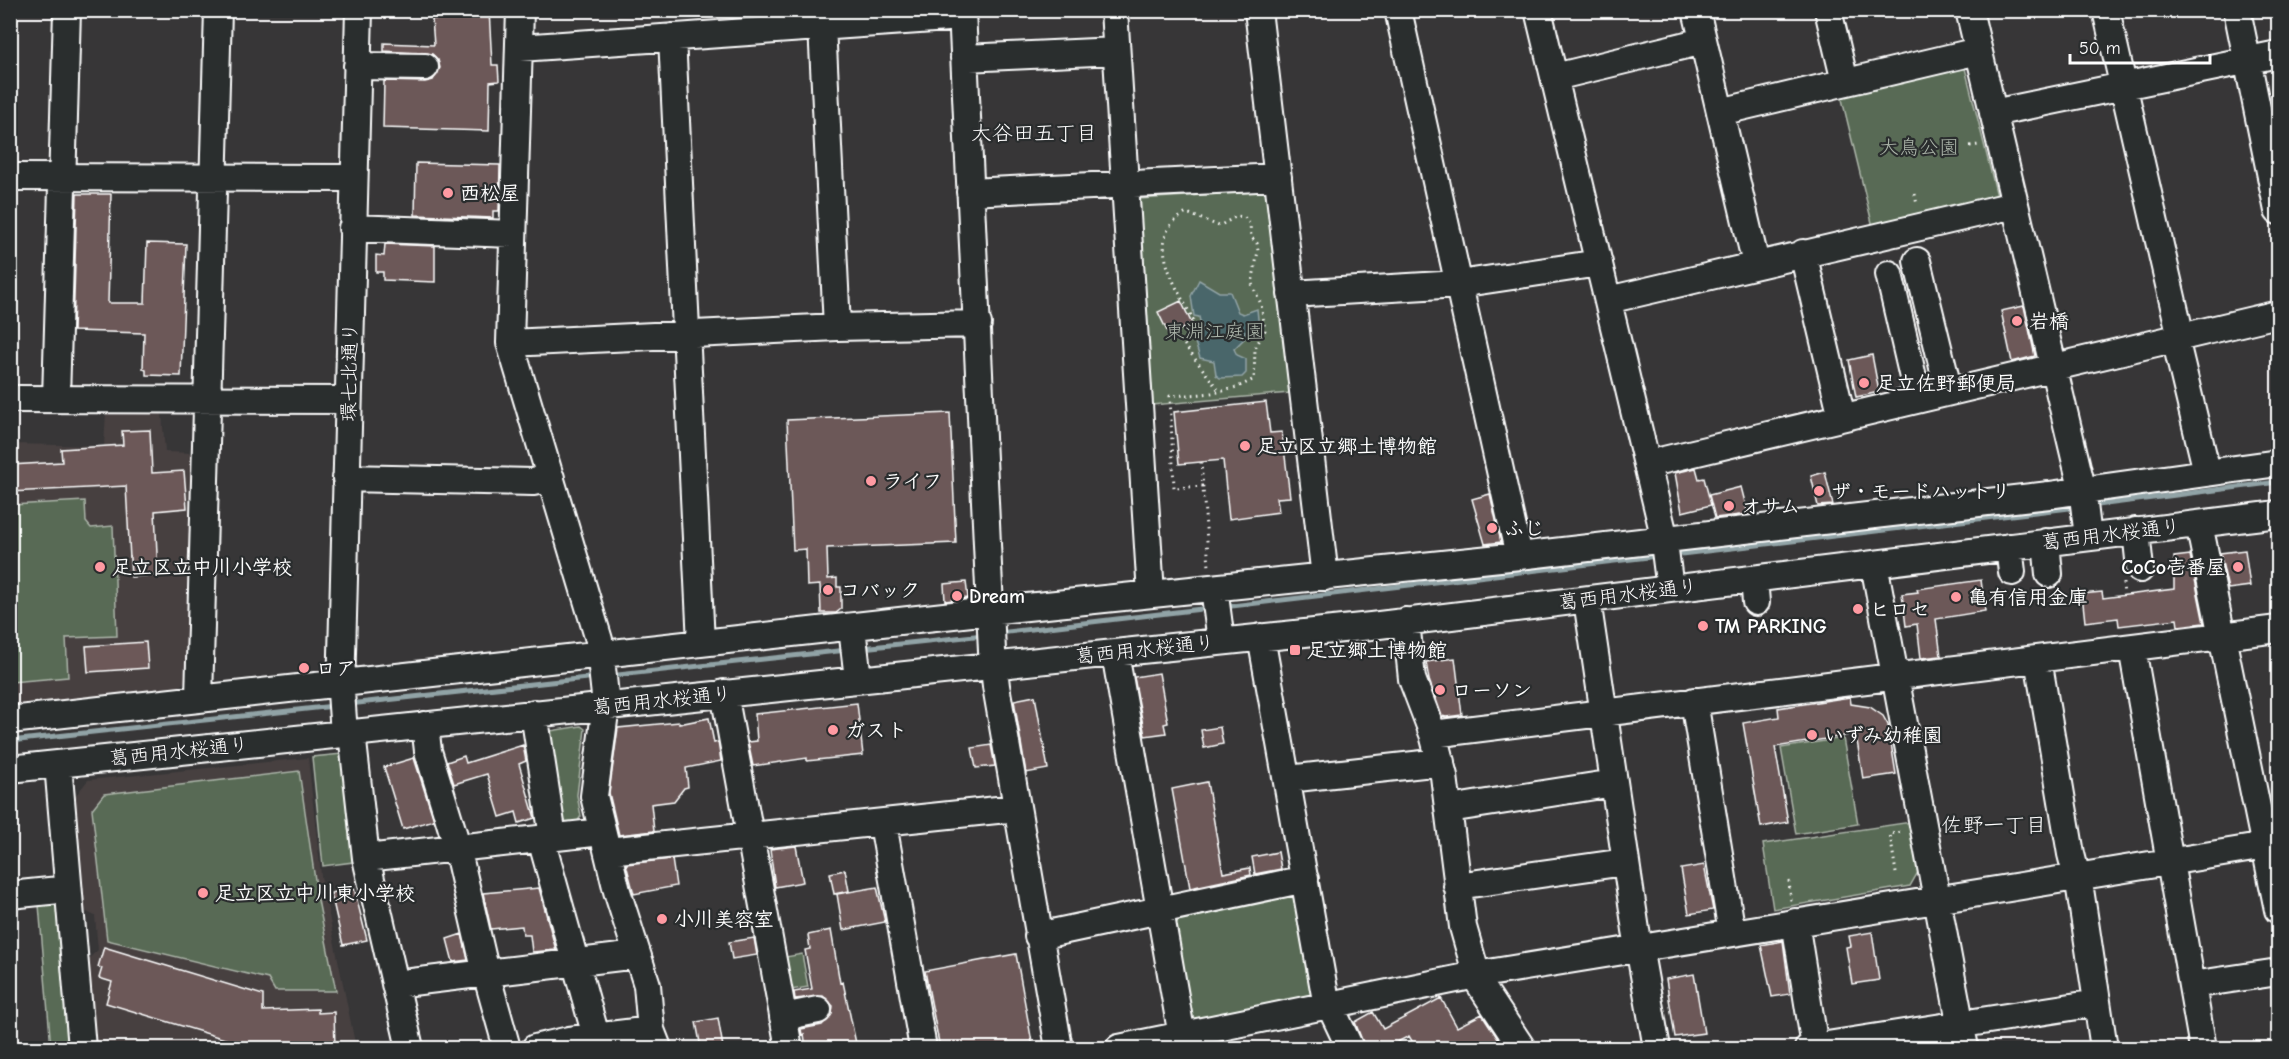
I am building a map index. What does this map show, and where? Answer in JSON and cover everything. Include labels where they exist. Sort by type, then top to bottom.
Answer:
[{"type":"street","points":[[56,399],[67,10]]},
{"type":"street","points":[[199,698],[218,10]]},
{"type":"street","name":"環七北通り","points":[[359,10],[341,687],[366,858],[410,1048]]},
{"type":"street","points":[[520,10],[510,343],[590,606],[603,678],[594,796],[636,956],[647,985],[654,1039],[602,1040],[535,1048]]},
{"type":"street","points":[[1114,10],[1151,594]]},
{"type":"street","points":[[1258,10],[1325,577]]},
{"type":"street","points":[[1398,10],[1519,556]]},
{"type":"street","points":[[1538,10],[1647,465],[1665,550],[1670,589]]},
{"type":"street","points":[[1696,10],[1756,264]]},
{"type":"street","points":[[1828,10],[1845,82]]},
{"type":"street","points":[[1969,10],[2083,493],[2087,531]]},
{"type":"street","points":[[2106,10],[2207,472]]},
{"type":"street","points":[[2237,10],[2278,211]]},
{"type":"street","points":[[520,48],[672,37],[727,22],[822,26],[962,14],[978,324],[989,615],[993,658],[1016,808],[1059,1048]]},
{"type":"street","points":[[822,26],[837,327]]},
{"type":"street","points":[[672,37],[700,643]]},
{"type":"street","points":[[1555,77],[1703,41]]},
{"type":"street","points":[[964,58],[1116,51]]},
{"type":"street","points":[[1720,112],[1978,51]]},
{"type":"street","points":[[1993,113],[2278,54]]},
{"type":"street","points":[[357,66],[425,67]]},
{"type":"street","points":[[10,177],[354,178]]},
{"type":"street","points":[[970,192],[1278,177]]},
{"type":"street","points":[[1608,300],[2014,205]]},
{"type":"street","points":[[352,228],[513,234]]},
{"type":"street","points":[[1803,253],[1842,417]]},
{"type":"street","points":[[1917,261],[1949,392]]},
{"type":"street","points":[[1291,294],[1459,284],[1599,263]]},
{"type":"street","points":[[1889,274],[1918,399]]},
{"type":"street","points":[[1647,465],[2278,314]]},
{"type":"street","points":[[510,343],[837,327],[978,324]]},
{"type":"street","points":[[10,399],[348,400]]},
{"type":"street","points":[[10,720],[199,698],[341,687],[603,678],[700,643],[853,631],[989,615],[1151,594],[1212,579],[1325,577],[1519,556],[1665,550],[2049,495],[2083,493],[2207,472],[2278,463]]},
{"type":"street","points":[[346,478],[533,482],[551,478]]},
{"type":"street","name":"葛西用水桜通り","points":[[10,769],[346,729],[425,725],[534,713],[603,678],[724,693],[857,672],[993,658],[1115,652],[1220,632],[1261,637],[1670,589],[1755,591],[1874,564],[2046,542],[2087,531],[2136,531],[2278,514]]},
{"type":"street","points":[[2199,524],[2272,845],[2278,910]]},
{"type":"street","points":[[2136,531],[2140,568]]},
{"type":"street","points":[[2046,542],[2049,574]]},
{"type":"street","points":[[2009,547],[2012,572]]},
{"type":"street","points":[[1874,564],[1965,1048]]},
{"type":"street","points":[[1212,579],[1220,632]]},
{"type":"street","points":[[1587,600],[1626,862],[1657,1048]]},
{"type":"street","points":[[1406,621],[1412,679],[1434,734],[1441,762],[1449,809],[1462,927],[1476,975],[1488,998],[1522,1048]]},
{"type":"street","points":[[1434,734],[1694,701],[1766,688],[1896,677],[2026,657],[2132,648],[2278,629]]},
{"type":"street","points":[[853,631],[857,672]]},
{"type":"street","points":[[1261,637],[1328,1006],[1350,1048]]},
{"type":"street","points":[[2132,648],[2203,1048]]},
{"type":"street","points":[[1115,652],[1182,1042]]},
{"type":"street","points":[[2026,657],[2041,711],[2062,831],[2080,889],[2104,1048]]},
{"type":"street","points":[[724,693],[748,838],[789,1048]]},
{"type":"street","points":[[1694,701],[1732,933]]},
{"type":"street","points":[[534,713],[547,838],[575,962],[602,1040]]},
{"type":"street","points":[[425,725],[428,751],[450,802],[456,848],[486,973],[507,1048]]},
{"type":"street","points":[[1288,779],[1441,762]]},
{"type":"street","points":[[58,764],[82,1048]]},
{"type":"street","points":[[1449,809],[1614,783]]},
{"type":"street","points":[[366,858],[547,838],[605,842],[748,838],[1016,808]]},
{"type":"street","points":[[883,824],[923,1048]]},
{"type":"street","points":[[1119,1048],[1182,1042],[1328,1006],[1476,975],[1732,933],[1793,913],[1937,899],[2272,845]]},
{"type":"street","points":[[1456,886],[1626,862]]},
{"type":"street","points":[[1038,936],[1305,879]]},
{"type":"street","points":[[12,888],[59,890]]},
{"type":"street","points":[[1793,913],[1811,1048],[1868,1043],[1960,1023],[2097,1003]]},
{"type":"street","points":[[394,984],[636,956]]},
{"type":"street","points":[[2192,985],[2278,972]]},
{"type":"street","points":[[783,1017],[818,1010]]},
{"type":"path","points":[[1203,486],[1174,488],[1170,396],[1220,392],[1235,390],[1254,379],[1255,348],[1265,330],[1261,304],[1252,284],[1258,251],[1257,243],[1251,237],[1250,224],[1244,217],[1237,216],[1219,225],[1187,213],[1177,218],[1167,229],[1164,246],[1177,290],[1195,323],[1183,343],[1220,392]]},
{"type":"path","points":[[1201,462],[1212,579]]},
{"type":"path","points":[[1896,873],[1890,834],[1906,831]]},
{"type":"path","points":[[1788,881],[1793,913]]},
{"type":"shaded area","name":"足立区立中川小学校","points":[[106,412],[162,413],[165,452],[193,453],[186,681],[177,688],[11,705],[11,444],[104,446]]},
{"type":"shaded area","name":"足立区立中川東小学校","points":[[308,758],[321,876],[356,1048],[95,1048],[87,960],[98,950],[95,916],[83,910],[73,799],[88,780]]},
{"type":"green space","name":"大鳥公園","points":[[1965,68],[1997,196],[1873,227],[1841,95]]},
{"type":"green space","name":"東淵江庭園","points":[[1267,191],[1290,393],[1152,405],[1139,199]]},
{"type":"green space","points":[[85,501],[86,522],[91,528],[113,526],[117,636],[66,638],[68,677],[11,682],[11,505]]},
{"type":"green space","points":[[581,726],[585,729],[577,795],[581,816],[576,824],[562,826],[557,806],[561,805],[550,731]]},
{"type":"green space","points":[[1843,738],[1858,824],[1796,834],[1781,748]]},
{"type":"green space","points":[[342,754],[353,862],[323,866],[312,757]]},
{"type":"green space","points":[[299,771],[318,900],[336,991],[275,991],[268,979],[107,940],[92,809],[104,794]]},
{"type":"green space","points":[[1911,822],[1918,872],[1910,886],[1773,909],[1763,844]]},
{"type":"green space","points":[[1292,895],[1298,900],[1316,998],[1197,1022],[1190,1019],[1174,927],[1180,918]]},
{"type":"green space","points":[[51,900],[58,906],[69,1048],[51,1048],[39,905],[28,906]]},
{"type":"green space","points":[[802,954],[808,987],[786,991],[780,958]]},
{"type":"water","points":[[1199,280],[1219,292],[1230,292],[1238,312],[1243,314],[1257,309],[1259,329],[1245,331],[1245,338],[1234,349],[1237,355],[1246,359],[1246,373],[1242,377],[1220,378],[1216,375],[1214,361],[1200,358],[1193,336],[1202,330],[1199,317],[1194,316],[1191,296]]},
{"type":"building","points":[[434,10],[489,10],[492,65],[498,65],[499,81],[490,82],[489,131],[383,128],[384,81],[425,82],[433,80],[440,68],[438,60],[432,54],[384,51],[384,43],[434,45],[432,19],[435,19]]},
{"type":"building","points":[[416,163],[500,165],[499,211],[493,211],[493,218],[415,215]]},
{"type":"building","points":[[77,194],[111,194],[108,303],[145,303],[147,243],[186,244],[181,376],[146,375],[146,370],[143,369],[144,333],[73,331]]},
{"type":"building","points":[[385,244],[435,246],[435,282],[383,280],[383,272],[376,272],[376,255],[384,256]]},
{"type":"building","points":[[1181,301],[1192,324],[1169,335],[1158,312]]},
{"type":"building","points":[[2024,306],[2035,356],[2012,362],[2001,311]]},
{"type":"building","points":[[1872,355],[1879,392],[1856,397],[1849,360]]},
{"type":"building","points":[[1266,402],[1270,433],[1282,432],[1290,497],[1277,498],[1279,512],[1229,519],[1223,460],[1179,464],[1174,412]]},
{"type":"building","name":"ライフ","points":[[950,413],[956,543],[827,548],[828,579],[837,578],[837,587],[841,587],[841,609],[836,613],[821,613],[820,585],[807,586],[806,549],[793,550],[787,420]]},
{"type":"building","points":[[150,430],[152,473],[184,471],[187,508],[155,511],[158,575],[131,577],[126,486],[10,492],[10,465],[62,462],[61,449],[123,445],[122,431]]},
{"type":"building","points":[[1696,468],[1699,479],[1704,478],[1711,505],[1682,512],[1675,473]]},
{"type":"building","points":[[1825,472],[1833,505],[1818,506],[1811,476]]},
{"type":"building","points":[[1741,487],[1748,514],[1715,518],[1709,495]]},
{"type":"building","points":[[1490,494],[1501,542],[1485,544],[1472,499]]},
{"type":"building","points":[[2245,550],[2250,586],[2228,589],[2220,553]]},
{"type":"building","points":[[2190,555],[2204,623],[2178,626],[2177,619],[2119,626],[2118,618],[2085,622],[2082,594],[2102,592],[2103,598],[2174,589],[2174,557]]},
{"type":"building","points":[[1981,580],[1985,611],[1936,619],[1941,656],[1921,658],[1917,624],[1906,626],[1902,594],[1918,592],[1917,589]]},
{"type":"building","points":[[966,582],[968,598],[945,601],[944,584]]},
{"type":"building","points":[[146,642],[148,668],[88,672],[86,646]]},
{"type":"building","points":[[1455,658],[1462,715],[1446,717],[1442,716],[1429,680],[1426,662]]},
{"type":"building","points":[[1159,673],[1168,723],[1164,724],[1166,733],[1145,736],[1134,677]]},
{"type":"building","points":[[1035,696],[1048,769],[1026,773],[1014,700]]},
{"type":"building","points":[[1850,697],[1851,704],[1870,707],[1883,716],[1888,725],[1896,774],[1863,779],[1856,734],[1775,747],[1788,822],[1761,827],[1743,723],[1779,717],[1778,708]]},
{"type":"building","points":[[857,703],[863,755],[807,761],[807,758],[753,766],[748,742],[757,741],[755,714]]},
{"type":"building","points":[[709,718],[714,743],[718,742],[721,761],[686,768],[688,787],[684,788],[674,801],[651,804],[654,831],[619,835],[609,793],[618,728],[679,722],[679,724]]},
{"type":"building","points":[[1220,727],[1223,744],[1204,748],[1201,730]]},
{"type":"building","points":[[523,745],[526,761],[519,764],[535,818],[519,823],[516,812],[500,817],[487,774],[454,784],[447,762],[464,756],[466,763]]},
{"type":"building","points":[[991,745],[995,766],[976,768],[972,748]]},
{"type":"building","points":[[414,758],[434,820],[403,829],[384,767]]},
{"type":"building","points":[[1207,782],[1223,873],[1250,868],[1251,875],[1190,888],[1172,789]]},
{"type":"building","points":[[796,846],[803,882],[775,887],[770,849]]},
{"type":"building","points":[[1278,852],[1281,869],[1255,874],[1252,857]]},
{"type":"building","points":[[672,859],[676,886],[634,894],[626,864]]},
{"type":"building","points":[[1704,865],[1713,910],[1689,914],[1681,869]]},
{"type":"building","points":[[845,870],[849,891],[834,894],[830,873]]},
{"type":"building","points":[[877,887],[885,922],[843,930],[837,894]]},
{"type":"building","points":[[354,888],[367,940],[343,945],[331,893]]},
{"type":"building","points":[[539,888],[556,950],[532,952],[530,935],[523,935],[522,926],[491,929],[483,893]]},
{"type":"building","points":[[831,930],[840,983],[843,982],[857,1048],[806,1048],[804,1034],[802,1035],[801,1029],[822,1025],[832,1014],[833,1006],[823,996],[795,999],[794,992],[812,989],[805,950],[810,949],[808,935]]},
{"type":"building","points":[[1872,932],[1879,980],[1852,984],[1846,947],[1851,946],[1849,936]]},
{"type":"building","points":[[462,934],[468,960],[453,962],[447,939]]},
{"type":"building","points":[[754,938],[757,955],[732,959],[729,942]]},
{"type":"building","points":[[1783,941],[1790,994],[1772,997],[1761,945]]},
{"type":"building","points":[[104,947],[263,995],[263,1011],[318,1009],[318,1013],[334,1012],[335,1048],[235,1048],[235,1042],[106,1003],[112,982],[99,978],[102,968],[98,967]]},
{"type":"building","points":[[1016,954],[1033,1048],[940,1048],[925,971]]},
{"type":"building","points":[[1694,974],[1704,1033],[1675,1037],[1666,979]]},
{"type":"building","points":[[1441,998],[1457,1027],[1482,1014],[1504,1048],[1416,1048],[1409,1036],[1386,1048],[1365,1048],[1355,1022],[1373,1012],[1383,1029]]},
{"type":"building","points":[[718,1018],[723,1047],[701,1048],[696,1022]]},
{"type":"waterway","points":[[2090,506],[2278,482]]},
{"type":"waterway","points":[[1673,555],[2078,507]]},
{"type":"waterway","points":[[1223,607],[1657,556]]},
{"type":"waterway","points":[[999,633],[1210,608]]},
{"type":"waterway","points":[[862,648],[984,635]]},
{"type":"waterway","points":[[609,676],[847,650]]},
{"type":"waterway","points":[[349,704],[596,677]]},
{"type":"waterway","points":[[10,741],[334,706]]},
{"type":"place","name":"西松屋","points":[[448,193]]},
{"type":"place","name":"岩橋","points":[[2017,321]]},
{"type":"place","name":"足立佐野郵便局","points":[[1864,383]]},
{"type":"place","name":"足立区立郷土博物館","points":[[1245,446]]},
{"type":"place","name":"ライフ","points":[[871,481]]},
{"type":"place","name":"ザ・モードハットリ","points":[[1819,491]]},
{"type":"place","name":"オサム","points":[[1729,506]]},
{"type":"place","name":"ふじ","points":[[1492,528]]},
{"type":"place","name":"足立区立中川小学校","points":[[100,567]]},
{"type":"place","name":"CoCo壱番屋","points":[[2238,567]]},
{"type":"place","name":"コバック","points":[[828,590]]},
{"type":"place","name":"Dream","points":[[957,596]]},
{"type":"place","name":"亀有信用金庫","points":[[1956,597]]},
{"type":"place","name":"ヒロセ","points":[[1858,609]]},
{"type":"place","name":"TM PARKING","points":[[1703,626]]},
{"type":"place","name":"足立郷土博物館","points":[[1295,650]]},
{"type":"place","name":"ロア","points":[[304,668]]},
{"type":"place","name":"ローソン","points":[[1440,690]]},
{"type":"place","name":"ガスト","points":[[833,730]]},
{"type":"place","name":"いずみ幼稚園","points":[[1812,735]]},
{"type":"place","name":"足立区立中川東小学校","points":[[203,893]]},
{"type":"place","name":"小川美容室","points":[[662,919]]},
{"type":"district","name":"大谷田五丁目","points":[[1034,133]]},
{"type":"district","name":"佐野一丁目","points":[[1994,825]]}]
